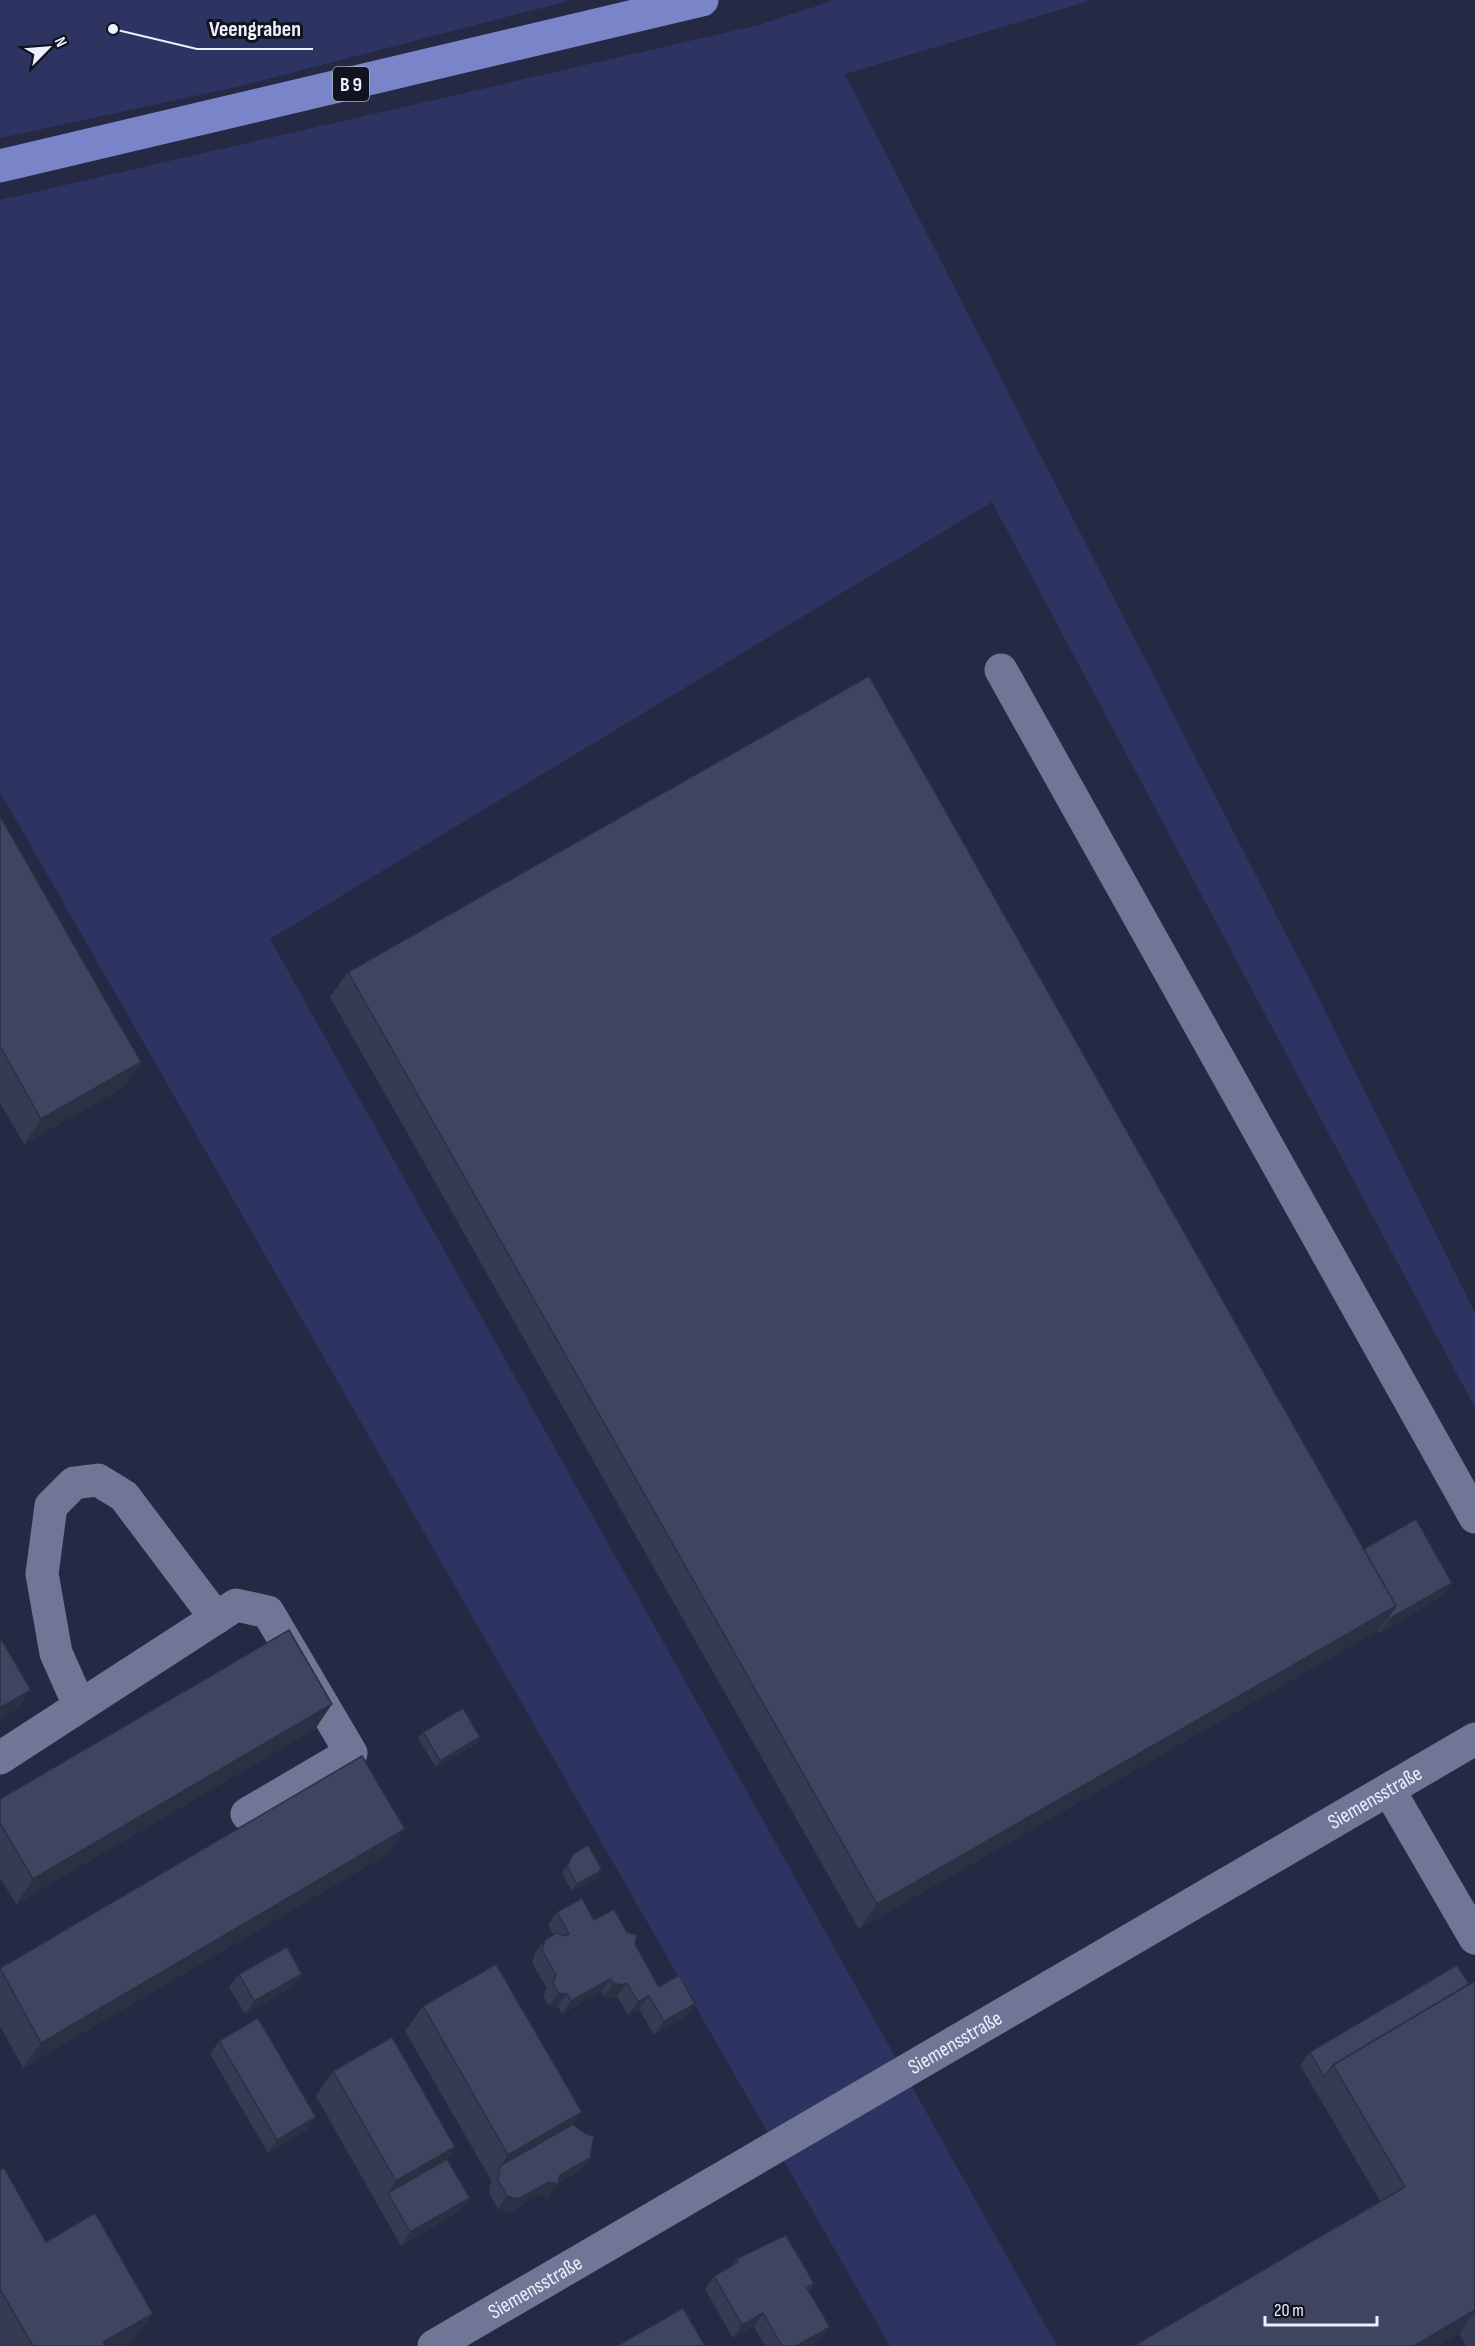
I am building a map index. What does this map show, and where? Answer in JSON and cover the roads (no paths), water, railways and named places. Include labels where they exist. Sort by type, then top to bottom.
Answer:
[{"type":"main road","name":"B 9","points":[[0,166],[702,0]]},
{"type":"street","points":[[1001,670],[1475,1517]]},
{"type":"street","points":[[79,1705],[56,1653],[42,1574],[51,1506],[74,1483],[98,1480],[124,1496],[216,1618]]},
{"type":"street","points":[[0,1758],[236,1605],[268,1612],[351,1753],[247,1814]]},
{"type":"street","name":"Siemensstraße","points":[[434,2346],[1475,1739]]},
{"type":"street","points":[[1389,1790],[1475,1938]]},
{"type":"place","name":"Veengraben","points":[[113,29]]}]
